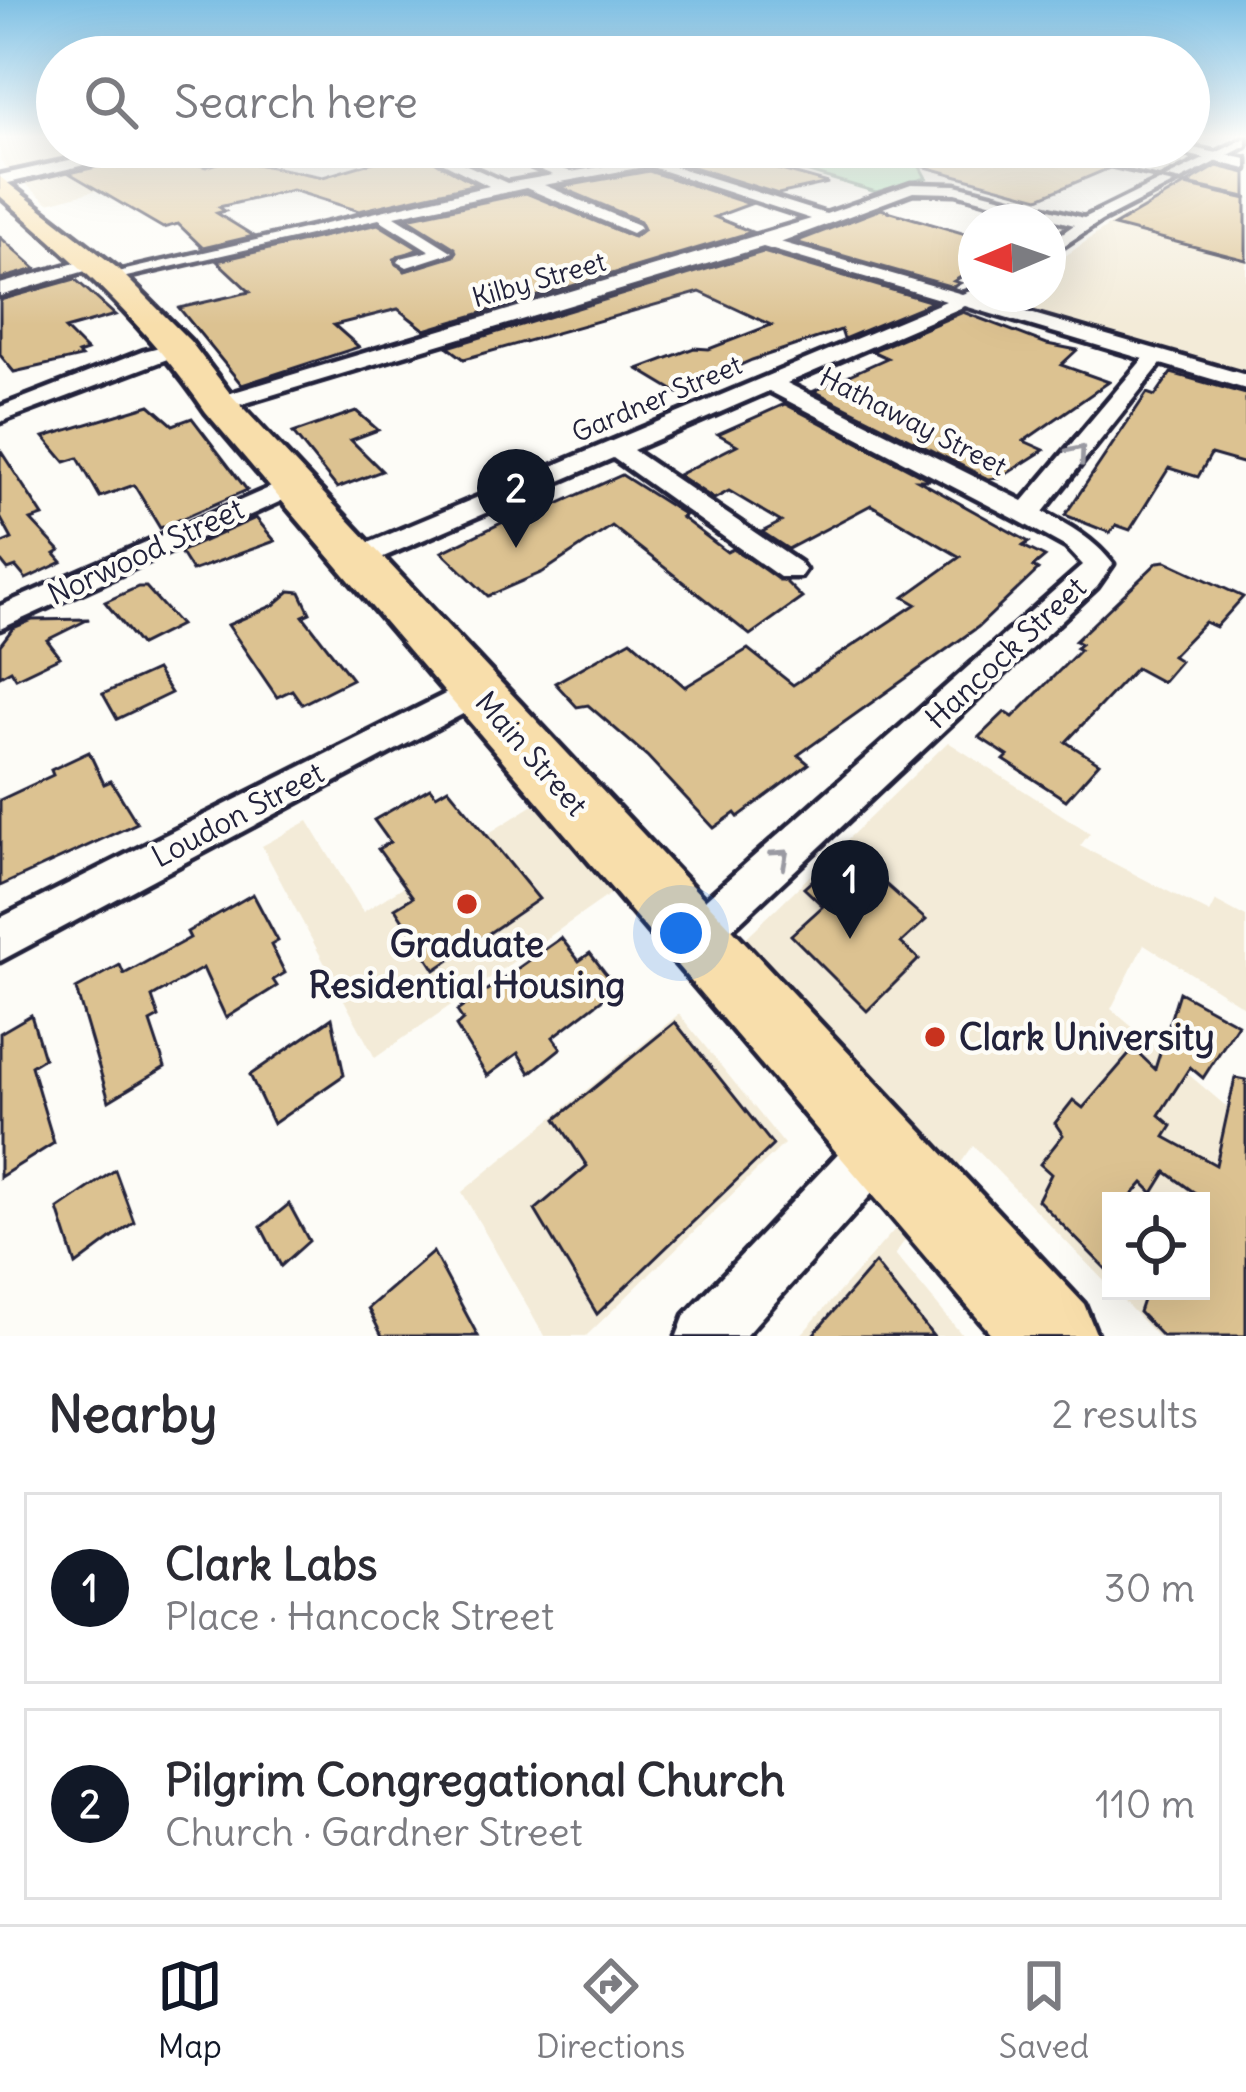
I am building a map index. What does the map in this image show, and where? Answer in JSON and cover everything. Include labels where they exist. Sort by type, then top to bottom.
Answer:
[{"type":"main road","name":"Main Street","points":[[21,200],[101,269],[179,348],[219,404],[1052,1336]]},
{"type":"street","points":[[0,290],[443,200]]},
{"type":"street","points":[[567,200],[632,228]]},
{"type":"street","points":[[767,200],[826,219]]},
{"type":"street","name":"Kilby Street","points":[[219,404],[764,242],[876,200]]},
{"type":"street","name":"Kilby Street","points":[[991,200],[1088,224]]},
{"type":"street","points":[[1066,239],[1132,200]]},
{"type":"street","points":[[381,214],[444,252],[407,262]]},
{"type":"street","points":[[764,242],[958,294]]},
{"type":"street","name":"Gardner Street","points":[[357,558],[958,304]]},
{"type":"street","points":[[1016,312],[1246,382]]},
{"type":"street","points":[[0,415],[179,348]]},
{"type":"street","points":[[1027,514],[1156,356]]},
{"type":"street","name":"Hathaway Street","points":[[772,384],[1027,514]]},
{"type":"street","points":[[616,448],[790,570]]},
{"type":"street","name":"Norwood Street","points":[[0,618],[292,486]]},
{"type":"street","name":"Hancock Street","points":[[695,936],[1088,580],[1098,564],[1091,553],[1027,514]]},
{"type":"street","name":"Loudon Street","points":[[0,940],[477,691]]},
{"type":"street","points":[[706,1336],[882,1144]]},
{"type":"shaded area","points":[[1153,200],[1217,200],[1246,207],[1246,374],[1027,312],[1066,312],[1066,255]]},
{"type":"shaded area","name":"Clark University","points":[[948,742],[1090,833],[1080,846],[1210,913],[1216,901],[1246,917],[1246,1008],[1144,944],[1111,1009],[1246,1123],[1246,1336],[1157,1336],[1123,1300],[1210,1300],[1210,1192],[1102,1192],[1102,1279],[973,1146],[895,1254],[963,1336],[800,1336],[920,1201],[632,879],[375,1058],[262,846],[308,821],[363,912],[564,786],[725,958]]},
{"type":"shaded area","points":[[679,1014],[784,1144],[586,1336],[544,1336],[462,1192]]},
{"type":"building","points":[[116,200],[248,200],[219,207],[225,211],[217,213],[254,236],[203,248],[178,224],[163,228]]},
{"type":"building","points":[[325,200],[405,200],[359,211]]},
{"type":"building","points":[[491,200],[544,200],[634,237],[644,229],[640,221],[591,200],[739,200],[750,204],[715,217],[752,232],[425,330],[398,309],[334,325],[359,347],[242,385],[179,308],[250,292],[217,261],[378,224],[419,249],[394,259],[405,271],[454,256],[455,248],[407,218]]},
{"type":"building","points":[[1158,200],[1246,200],[1246,260],[1114,226]]},
{"type":"building","points":[[881,209],[958,232],[958,279],[954,281],[958,284],[953,287],[795,242]]},
{"type":"building","points":[[0,237],[36,269],[0,279]]},
{"type":"building","points":[[763,252],[933,302],[844,339],[841,330],[752,360],[678,393],[638,369],[771,325],[700,292],[464,359],[448,347]]},
{"type":"building","points":[[75,279],[115,315],[65,329],[87,351],[78,354],[81,357],[14,372],[0,355],[0,300]]},
{"type":"building","points":[[963,312],[1047,344],[1077,350],[1061,365],[1109,382],[1024,441],[1044,450],[1000,478],[988,479],[814,391],[887,358],[872,351]]},
{"type":"building","points":[[1171,373],[1246,394],[1246,464],[1211,454],[1198,477],[1169,468],[1130,530],[1116,525],[1110,533],[1065,515],[1147,393],[1155,396]]},
{"type":"building","points":[[785,404],[930,480],[918,480],[1029,542],[1023,546],[1045,557],[1033,567],[1038,570],[978,627],[798,755],[809,764],[738,817],[735,813],[714,828],[647,756],[588,705],[577,707],[555,683],[631,640],[685,687],[748,649],[793,685],[916,604],[904,597],[960,557],[871,505],[788,549],[762,532],[781,522],[729,491],[714,499],[678,475],[737,445],[718,434]]},
{"type":"building","points":[[150,405],[173,425],[192,418],[247,490],[160,528],[134,485],[100,497],[78,458],[65,462],[44,437]]},
{"type":"building","points":[[356,411],[378,430],[351,440],[382,471],[337,488],[293,433]]},
{"type":"building","points":[[0,450],[43,516],[31,520],[60,551],[55,554],[62,562],[26,579],[16,567],[8,570],[0,560],[0,544],[12,539],[0,517]]},
{"type":"building","points":[[622,475],[685,515],[681,517],[727,552],[733,549],[785,581],[802,598],[750,635],[612,526],[543,572],[488,596],[442,552],[538,505],[555,505]]},
{"type":"building","points":[[256,518],[275,541],[192,571],[180,552]]},
{"type":"building","points":[[1166,561],[1243,597],[1216,627],[1205,622],[1172,656],[1180,661],[1162,682],[1136,668],[1066,742],[1099,763],[1066,800],[1004,760],[1008,756],[979,737],[1005,712],[1013,717],[1080,650],[1076,648],[1081,644],[1075,641],[1158,562]]},
{"type":"building","points":[[146,587],[180,625],[140,645],[105,602]]},
{"type":"building","points":[[290,591],[300,592],[310,613],[303,616],[352,679],[302,704],[292,690],[277,697],[228,625],[274,605]]},
{"type":"building","points":[[89,619],[47,640],[60,657],[16,678],[11,670],[0,676],[0,645],[13,628],[32,620]]},
{"type":"building","points":[[156,670],[171,693],[117,719],[103,694]]},
{"type":"building","points":[[89,752],[104,784],[111,781],[137,823],[0,886],[0,800]]},
{"type":"building","points":[[430,788],[436,795],[448,788],[539,899],[435,970],[395,908],[413,897],[378,849],[390,842],[374,820]]},
{"type":"building","points":[[824,870],[851,894],[874,874],[926,920],[901,943],[919,959],[867,1011],[791,935],[823,906],[804,888]]},
{"type":"building","points":[[253,894],[278,941],[271,945],[285,973],[273,980],[277,986],[226,1018],[203,968],[152,997],[159,1017],[150,1022],[165,1067],[109,1101],[76,989],[120,965],[124,974],[190,938],[187,932]]},
{"type":"building","points":[[561,938],[579,961],[590,953],[617,988],[553,1037],[561,1048],[530,1073],[518,1053],[487,1076],[456,1026],[463,1020],[457,1011]]},
{"type":"building","points":[[1179,992],[1238,1024],[1203,1078],[1190,1067],[1159,1115],[1172,1126],[1165,1137],[1216,1165],[1235,1078],[1246,1080],[1246,1336],[1162,1336],[1139,1312],[1143,1300],[1210,1300],[1210,1192],[1194,1192],[1166,1172],[1154,1192],[1143,1183],[1135,1192],[1102,1192],[1102,1265],[1038,1200],[1051,1174],[1040,1164],[1063,1135],[1055,1123],[1073,1100],[1083,1108],[1134,1049],[1155,1069]]},
{"type":"building","points":[[31,1015],[44,1058],[31,1066],[54,1143],[0,1177],[0,1033]]},
{"type":"building","points":[[332,1018],[344,1075],[273,1124],[250,1075]]},
{"type":"building","points":[[675,1022],[773,1145],[597,1314],[535,1210],[587,1166],[556,1119]]},
{"type":"building","points":[[115,1170],[134,1222],[76,1265],[58,1209]]},
{"type":"building","points":[[289,1204],[309,1241],[281,1266],[261,1227]]},
{"type":"building","points":[[433,1252],[478,1336],[382,1336],[368,1308]]},
{"type":"building","points":[[875,1263],[933,1336],[812,1336]]},
{"type":"place","name":"Pilgrim Congregational Church","points":[[516,548]]},
{"type":"place","name":"Graduate Residential Housing","points":[[467,904]]},
{"type":"place","name":"Clark Labs","points":[[850,939]]},
{"type":"place","name":"Clark University","points":[[935,1037]]}]
